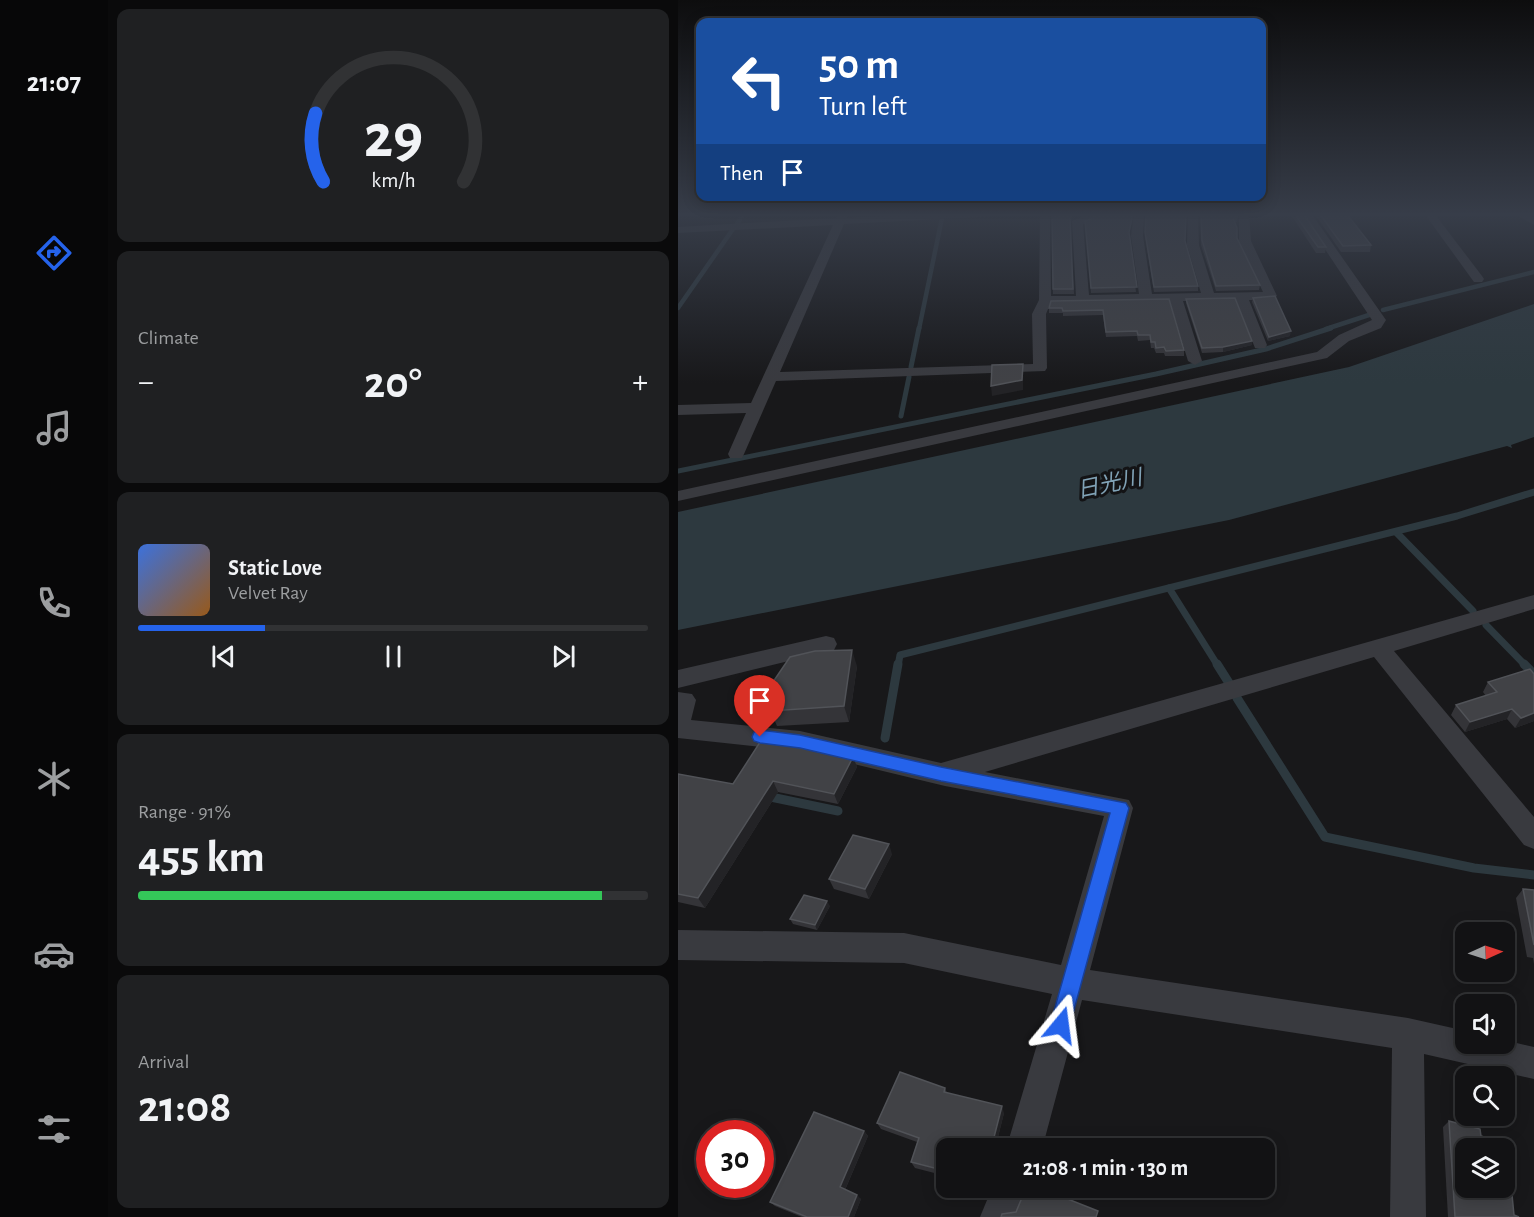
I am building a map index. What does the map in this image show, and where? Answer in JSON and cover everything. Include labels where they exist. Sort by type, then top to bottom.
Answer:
[{"type":"street","points":[[736,454],[818,270]]},
{"type":"street","points":[[770,377],[1040,368],[1039,314],[1045,300],[1045,270]]},
{"type":"street","points":[[1081,270],[1083,299]]},
{"type":"street","points":[[1142,270],[1146,298]]},
{"type":"street","points":[[1201,270],[1209,297]]},
{"type":"street","points":[[1045,300],[1271,296],[1259,270]]},
{"type":"street","points":[[678,496],[1322,355],[1344,338],[1376,325],[1378,316],[1346,270]]},
{"type":"street","points":[[1471,270],[1478,279]]},
{"type":"street","points":[[1241,296],[1260,345]]},
{"type":"street","points":[[1175,298],[1195,361]]},
{"type":"street","points":[[678,410],[756,408]]},
{"type":"street","points":[[941,774],[1380,649],[1534,602]]},
{"type":"street","points":[[678,679],[826,644]]},
{"type":"street","points":[[1380,649],[1534,837]]},
{"type":"street","points":[[678,701],[684,700],[678,726],[800,741],[941,774],[1120,808],[1073,983],[1027,1138]]},
{"type":"street","points":[[678,945],[904,948],[1073,983],[1408,1034],[1534,1063]]},
{"type":"street","points":[[1408,1034],[1408,1217]]},
{"type":"street","points":[[998,1217],[1006,1198]]},
{"type":"water","name":"日光川","points":[[1534,304],[1534,437],[1511,445],[1512,448],[1507,446],[1229,520],[678,630],[678,512],[1349,367]]},
{"type":"building","points":[[1053,270],[1072,270],[1073,289],[1053,289]]},
{"type":"building","points":[[1089,270],[1134,270],[1137,287],[1091,288]]},
{"type":"building","points":[[1151,270],[1193,270],[1198,286],[1154,287]]},
{"type":"building","points":[[1211,270],[1253,270],[1260,285],[1216,286]]},
{"type":"building","points":[[1275,296],[1291,331],[1269,337],[1253,298]]},
{"type":"building","points":[[1235,298],[1252,341],[1223,347],[1202,348],[1186,299]]},
{"type":"building","points":[[1169,299],[1184,350],[1166,351],[1164,347],[1156,348],[1155,342],[1151,342],[1150,335],[1138,335],[1137,331],[1106,332],[1103,310],[1063,311],[1062,308],[1049,308],[1051,301]]},
{"type":"building","points":[[1023,364],[1022,380],[991,386],[992,365]]},
{"type":"building","points":[[852,650],[844,706],[770,711],[777,700],[760,701],[790,657],[815,651]]},
{"type":"building","points":[[1530,669],[1534,674],[1534,713],[1521,718],[1512,709],[1470,722],[1456,705],[1497,692],[1488,682]]},
{"type":"building","points":[[762,739],[795,743],[853,757],[834,794],[773,781],[698,898],[678,894],[678,774],[733,784]]},
{"type":"building","points":[[853,835],[889,844],[865,889],[829,879]]},
{"type":"building","points":[[1523,889],[1534,890],[1534,945]]},
{"type":"building","points":[[804,895],[827,901],[815,925],[790,919]]},
{"type":"building","points":[[900,1072],[945,1088],[944,1092],[1002,1106],[994,1138],[936,1138],[936,1168],[911,1162],[919,1138],[877,1123]]},
{"type":"building","points":[[814,1112],[864,1131],[840,1187],[857,1195],[848,1217],[807,1217],[770,1202],[774,1198]]},
{"type":"building","points":[[1449,1121],[1455,1123],[1455,1126],[1480,1129],[1481,1136],[1488,1138],[1455,1138],[1455,1198],[1512,1198],[1514,1215],[1519,1217],[1455,1217]]},
{"type":"building","points":[[1022,1198],[1065,1198],[1098,1211],[1096,1217],[1001,1217],[1002,1214],[1016,1212]]},
{"type":"waterway","points":[[678,308],[705,270]]},
{"type":"waterway","points":[[919,329],[931,270]]},
{"type":"waterway","points":[[1383,310],[1534,272]]},
{"type":"waterway","points":[[1326,329],[1372,314]]},
{"type":"waterway","points":[[911,367],[919,328]]},
{"type":"waterway","points":[[678,471],[1156,374],[1266,349],[1331,328]]},
{"type":"waterway","points":[[901,416],[909,377]]},
{"type":"waterway","points":[[898,666],[900,655],[1457,516],[1534,492]]},
{"type":"waterway","points":[[1396,532],[1473,611]]},
{"type":"waterway","points":[[1169,588],[1218,666]]},
{"type":"waterway","points":[[1486,625],[1526,666]]},
{"type":"waterway","points":[[885,738],[898,664]]},
{"type":"waterway","points":[[1217,664],[1229,683]]},
{"type":"waterway","points":[[1526,666],[1534,674]]},
{"type":"waterway","points":[[1237,698],[1325,837],[1474,868],[1534,875]]},
{"type":"waterway","points":[[766,796],[838,811]]},
{"type":"route","points":[[760,737],[800,741],[941,774],[1120,808],[1061,1025]]}]
